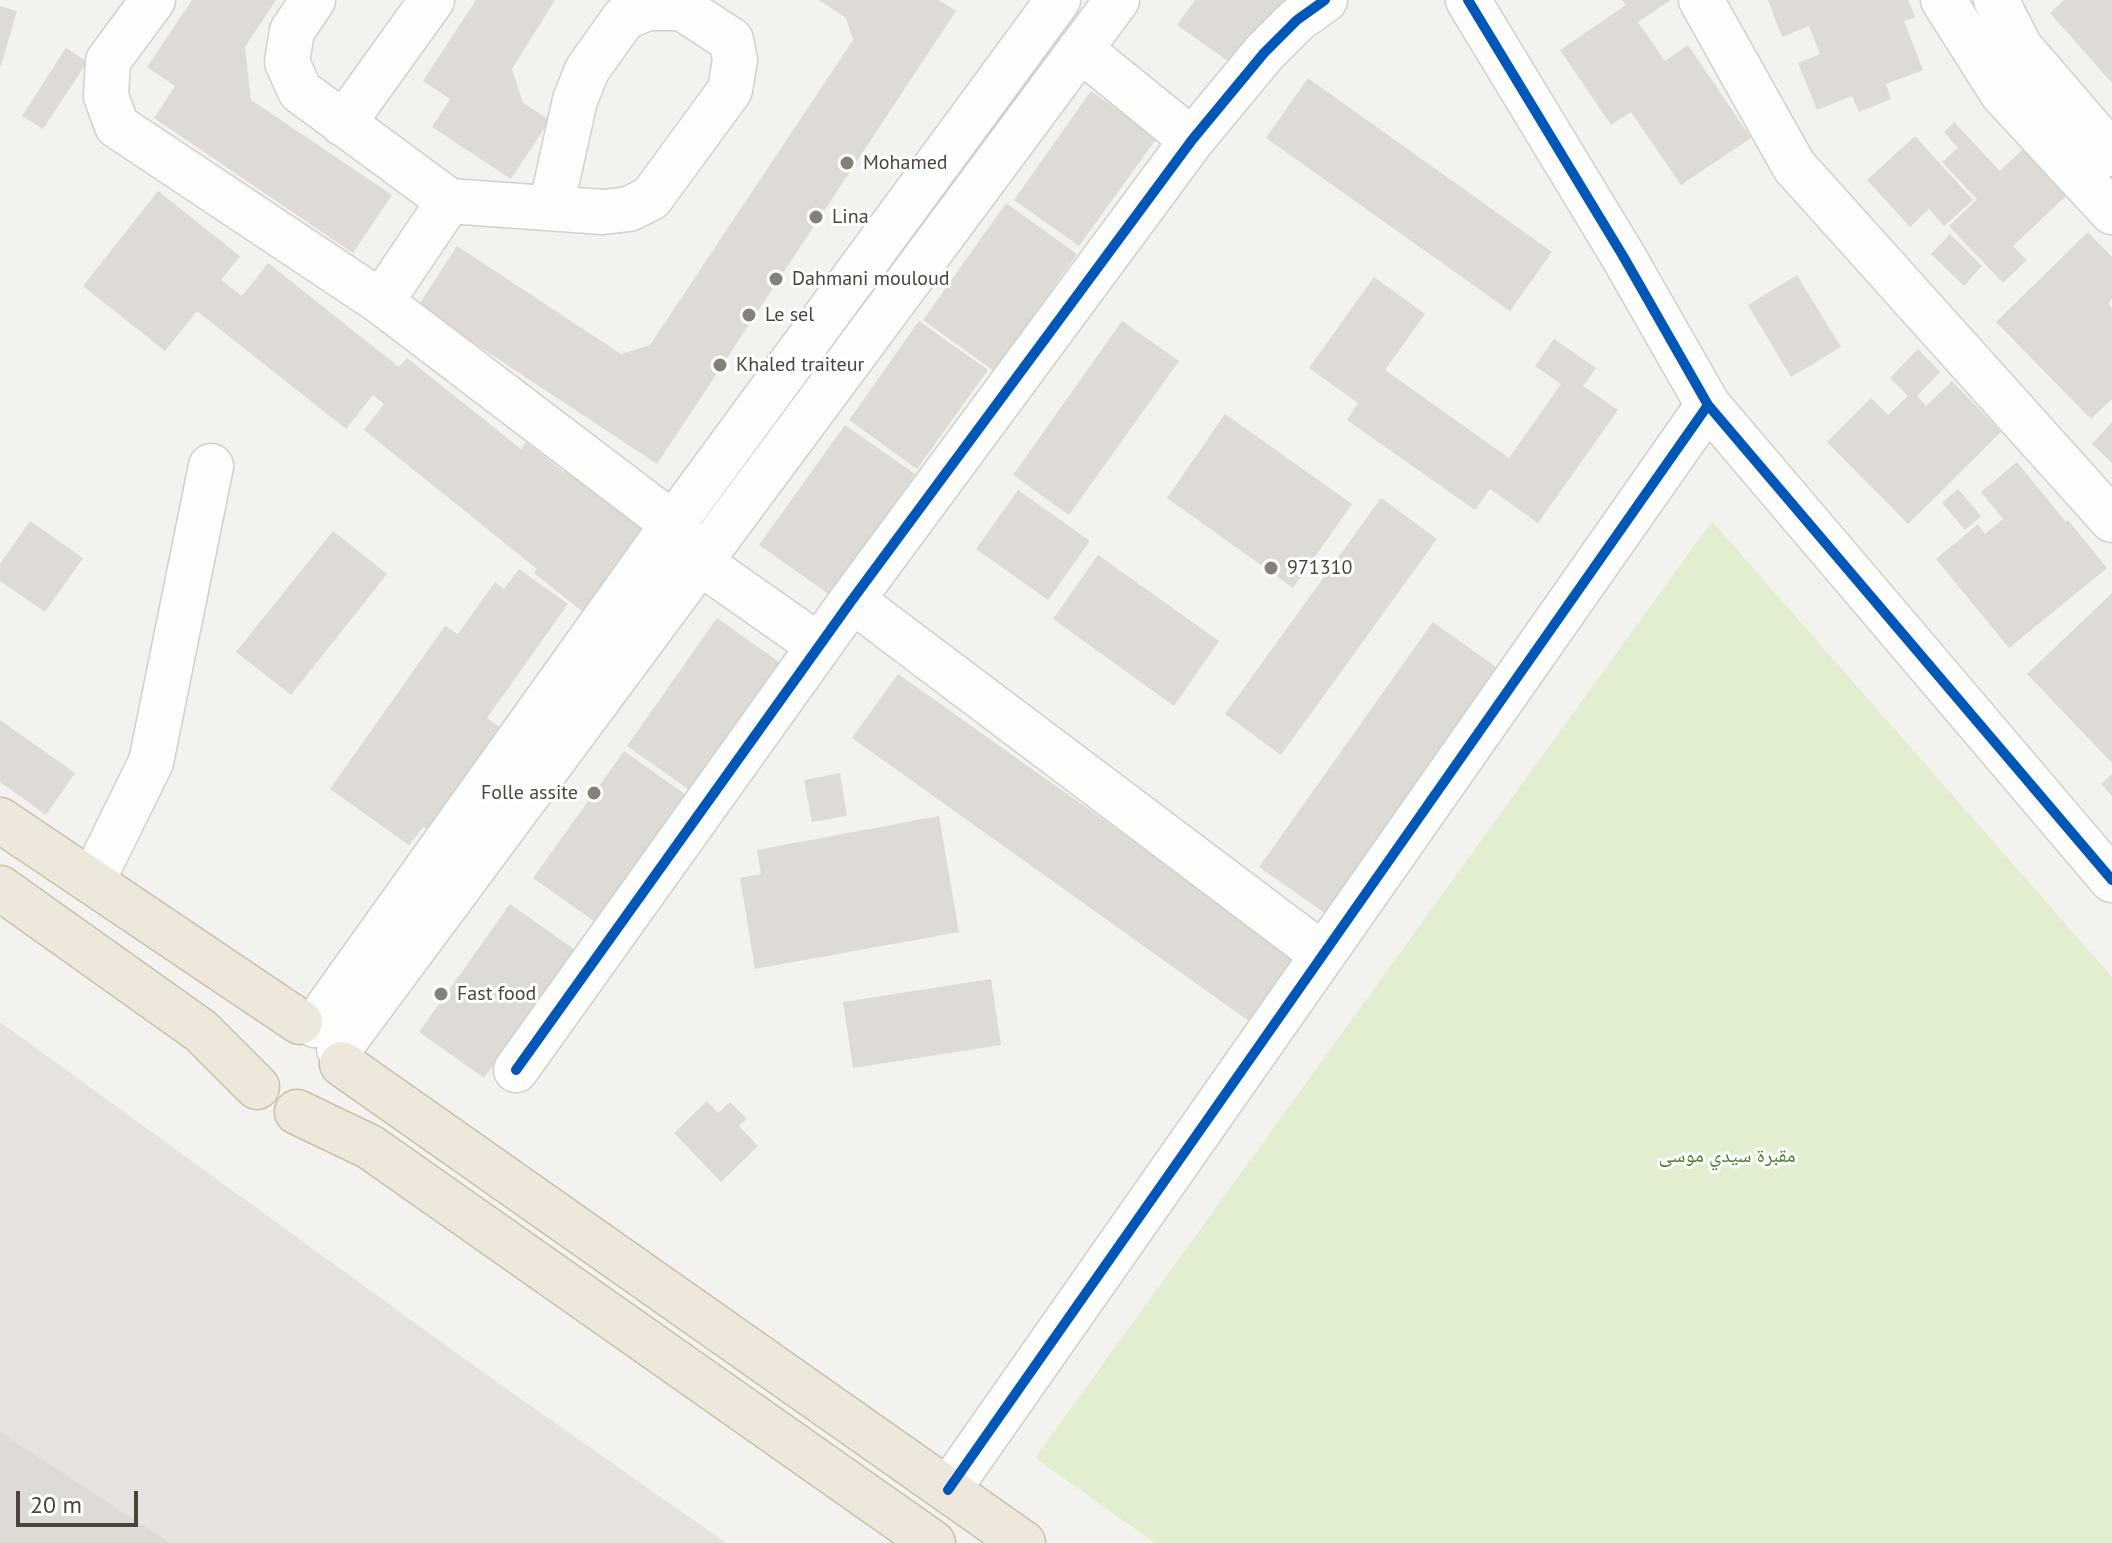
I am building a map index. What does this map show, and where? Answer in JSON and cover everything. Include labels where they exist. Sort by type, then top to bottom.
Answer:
[{"type":"highway","points":[[0,820],[324,1040],[1023,1543]]},
{"type":"highway","points":[[0,888],[201,1031],[266,1099],[370,1147],[933,1543]]},
{"type":"highway","points":[[257,1087],[253,1071],[254,1056],[270,1031],[284,1024],[324,1040],[340,1080],[326,1102],[297,1112]]},
{"type":"street","points":[[153,0],[108,61],[106,96],[117,126],[381,302],[673,524],[701,563],[819,646]]},
{"type":"street","points":[[313,0],[292,31],[287,62],[300,91],[449,201],[603,212],[629,209],[651,198],[730,90],[735,60],[731,40],[682,8],[647,8],[624,18],[587,70],[575,100],[551,208]]},
{"type":"street","points":[[343,124],[432,0]]},
{"type":"street","points":[[324,1040],[701,563],[1117,0]]},
{"type":"street","points":[[516,1070],[852,600],[1192,140],[1264,53],[1297,20],[1325,0]]},
{"type":"street","points":[[1468,0],[1615,242],[1708,405],[2106,860]]},
{"type":"street","points":[[1701,0],[1794,166],[2112,520]]},
{"type":"street","points":[[1943,0],[2002,93],[2112,212]]},
{"type":"street","points":[[1996,0],[2020,47],[2112,154]]},
{"type":"street","points":[[324,1040],[673,524],[1049,3]]},
{"type":"street","points":[[1080,49],[1192,140]]},
{"type":"street","points":[[381,302],[449,201]]},
{"type":"street","points":[[948,1490],[1708,405]]},
{"type":"street","points":[[92,882],[151,762],[211,466]]},
{"type":"street","points":[[852,600],[1323,955]]},
{"type":"shaded area","points":[[0,1022],[484,1373],[726,1543],[0,1543]]},
{"type":"green space","name":"مقبرة سيدي موسى","points":[[1712,521],[2112,977],[2112,1543],[1155,1543],[1035,1458]]},
{"type":"building","points":[[192,0],[276,0],[245,47],[251,100],[392,195],[353,253],[154,118],[175,86],[147,67]]},
{"type":"building","points":[[476,0],[555,0],[512,69],[523,103],[550,120],[511,179],[432,127],[450,99],[423,81]]},
{"type":"building","points":[[819,0],[939,0],[956,11],[657,464],[418,306],[457,246],[621,354],[650,345],[853,40],[846,18]]},
{"type":"building","points":[[1195,0],[1288,0],[1239,69],[1177,25]]},
{"type":"building","points":[[1622,0],[1671,0],[1638,22],[1665,61],[1688,45],[1751,138],[1681,185],[1631,112],[1611,125],[1560,50],[1626,5]]},
{"type":"building","points":[[1768,0],[1908,0],[1915,17],[1904,21],[1923,70],[1886,84],[1891,99],[1859,112],[1852,96],[1817,110],[1798,63],[1820,54],[1809,26],[1782,37]]},
{"type":"building","points":[[2064,0],[2112,0],[2112,83],[2050,13]]},
{"type":"building","points":[[0,6],[17,11],[1,66],[0,66]]},
{"type":"building","points":[[66,48],[87,62],[43,129],[22,116]]},
{"type":"building","points":[[1308,78],[1552,252],[1510,311],[1266,138]]},
{"type":"building","points":[[1091,91],[1157,138],[1079,246],[1014,200]]},
{"type":"building","points":[[1954,122],[2000,171],[2023,149],[2067,195],[2013,246],[2027,260],[2003,283],[1949,226],[1977,199],[1942,162],[1958,148],[1944,132]]},
{"type":"building","points":[[1915,136],[1973,200],[1944,226],[1929,209],[1910,227],[1867,180]]},
{"type":"building","points":[[158,191],[240,256],[221,280],[242,296],[268,263],[399,367],[407,358],[521,449],[526,442],[564,472],[566,469],[611,505],[614,502],[654,533],[588,616],[534,573],[537,569],[364,430],[384,404],[373,395],[346,429],[197,311],[165,351],[83,286]]},
{"type":"building","points":[[1006,203],[1077,254],[994,371],[923,320]]},
{"type":"building","points":[[2088,232],[2112,257],[2112,299],[2108,303],[2112,308],[2112,399],[2091,419],[1996,322]]},
{"type":"building","points":[[1950,234],[1982,266],[1964,286],[1931,254]]},
{"type":"building","points":[[1797,275],[1841,347],[1791,377],[1748,305]]},
{"type":"building","points":[[1374,277],[1425,314],[1385,370],[1509,458],[1561,384],[1535,366],[1554,339],[1596,368],[1583,386],[1618,410],[1538,523],[1490,489],[1475,510],[1347,420],[1358,403],[1309,368]]},
{"type":"building","points":[[919,321],[988,370],[917,469],[849,420]]},
{"type":"building","points":[[1122,321],[1179,361],[1069,515],[1013,475]]},
{"type":"building","points":[[1918,349],[1940,372],[1917,396],[1926,406],[1952,381],[2001,432],[1908,524],[1827,442],[1871,398],[1888,415],[1908,396],[1890,378]]},
{"type":"building","points":[[1225,414],[1352,504],[1293,588],[1167,498]]},
{"type":"building","points":[[2112,422],[2112,463],[2092,444]]},
{"type":"building","points":[[845,425],[915,474],[830,595],[759,545]]},
{"type":"building","points":[[2017,462],[2107,568],[2009,648],[1936,559],[1978,524],[1985,534],[2003,519],[1981,492]]},
{"type":"building","points":[[1958,489],[1981,516],[1965,530],[1942,503]]},
{"type":"building","points":[[1018,490],[1090,541],[1048,600],[976,549]]},
{"type":"building","points":[[1381,498],[1437,539],[1281,755],[1225,714]]},
{"type":"building","points":[[30,521],[83,558],[45,612],[0,581],[0,564]]},
{"type":"building","points":[[333,531],[387,574],[291,695],[236,652]]},
{"type":"building","points":[[1098,555],[1219,641],[1174,706],[1053,619]]},
{"type":"building","points":[[519,569],[568,604],[487,718],[508,733],[435,835],[423,827],[409,845],[330,789],[445,626],[458,634],[495,582],[504,589]]},
{"type":"building","points":[[2112,593],[2112,763],[2027,674]]},
{"type":"building","points":[[717,618],[782,664],[691,791],[627,746]]},
{"type":"building","points":[[1433,622],[1503,672],[1329,916],[1259,867]]},
{"type":"building","points":[[898,674],[1300,959],[1253,1024],[852,738]]},
{"type":"building","points":[[0,720],[75,773],[46,815],[0,782]]},
{"type":"building","points":[[624,751],[689,797],[598,924],[533,878]]},
{"type":"building","points":[[840,773],[847,816],[812,822],[804,780]]},
{"type":"building","points":[[2112,774],[2112,796],[2101,784]]},
{"type":"building","points":[[939,816],[959,932],[755,969],[740,878],[761,874],[757,850]]},
{"type":"building","points":[[510,904],[575,950],[484,1078],[419,1032]]},
{"type":"building","points":[[991,979],[1001,1045],[853,1068],[843,1002]]},
{"type":"building","points":[[707,1101],[718,1113],[730,1102],[747,1119],[739,1126],[758,1146],[721,1182],[674,1133]]},
{"type":"building","points":[[0,1432],[170,1543],[0,1543]]},
{"type":"cycle path","points":[[516,1070],[852,600],[1192,140],[1264,53],[1297,20],[1325,0]]},
{"type":"cycle path","points":[[1468,0],[1623,256],[1708,405],[2112,880]]},
{"type":"cycle path","points":[[948,1490],[1708,405]]},
{"type":"place","name":"Mohamed","points":[[847,163]]},
{"type":"place","name":"Lina","points":[[816,217]]},
{"type":"place","name":"Dahmani mouloud","points":[[776,279]]},
{"type":"place","name":"Le sel","points":[[749,315]]},
{"type":"place","name":"Khaled traiteur","points":[[720,365]]},
{"type":"place","name":"971310","points":[[1271,568]]},
{"type":"place","name":"Folle assite","points":[[594,793]]},
{"type":"place","name":"Fast food","points":[[441,994]]}]
